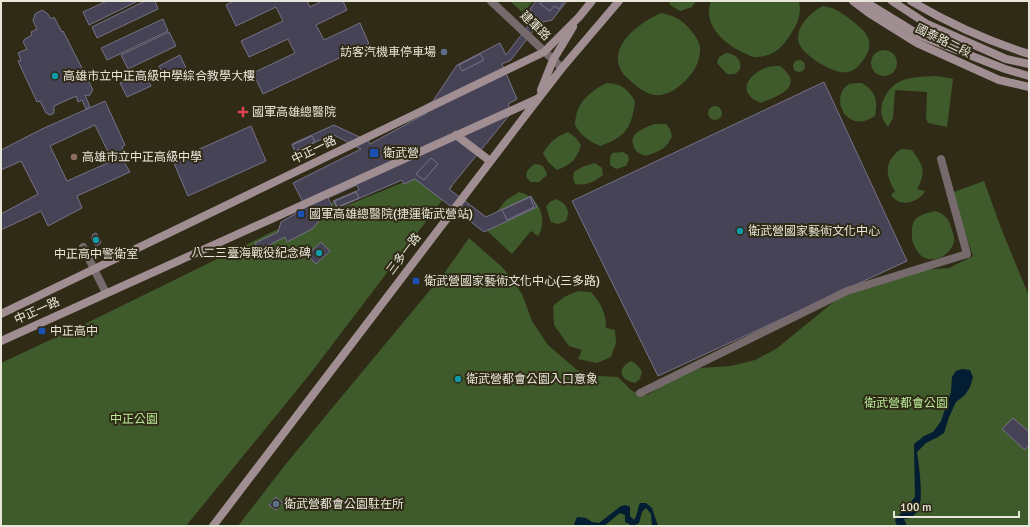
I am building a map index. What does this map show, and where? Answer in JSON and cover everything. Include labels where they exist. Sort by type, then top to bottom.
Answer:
[{"type":"street","name":"建軍路","points":[[491,1],[562,68]]},
{"type":"street","points":[[544,52],[579,17],[592,1]]},
{"type":"street","name":"三多一路","points":[[213,526],[538,98],[619,1]]},
{"type":"street","name":"國泰路二段","points":[[852,1],[917,43],[999,80],[1029,87]]},
{"type":"street","name":"國泰路二段","points":[[864,1],[921,36],[1005,69],[1029,76]]},
{"type":"street","name":"國泰路二段","points":[[892,1],[927,24],[1006,59],[1029,64]]},
{"type":"street","name":"國泰路二段","points":[[911,1],[933,14],[1008,48],[1029,54]]},
{"type":"street","points":[[538,98],[553,60],[579,17]]},
{"type":"street","name":"中正一路","points":[[1,314],[544,52]]},
{"type":"street","name":"中正一路","points":[[1,341],[538,98]]},
{"type":"street","points":[[456,135],[490,161]]},
{"type":"street","points":[[640,393],[846,291],[967,254],[941,160]]},
{"type":"street","points":[[83,247],[106,293]]},
{"type":"green space","points":[[510,1],[533,1],[523,13]]},
{"type":"green space","points":[[669,1],[696,1],[692,7],[680,11],[670,5]]},
{"type":"green space","points":[[711,1],[799,1],[800,10],[797,23],[785,42],[769,55],[754,57],[736,49],[722,39],[712,25],[709,9]]},
{"type":"green space","points":[[823,6],[835,9],[845,16],[864,31],[868,38],[869,50],[863,61],[852,71],[836,71],[822,65],[809,56],[801,47],[798,35],[803,23],[808,17]]},
{"type":"green space","points":[[661,13],[676,18],[688,27],[695,35],[699,43],[700,56],[693,72],[687,79],[672,91],[658,95],[643,91],[625,76],[619,66],[618,56],[621,46],[634,30],[652,17]]},
{"type":"green space","points":[[884,50],[893,54],[897,63],[893,72],[884,76],[875,72],[871,63],[875,54]]},
{"type":"green space","points":[[726,53],[732,54],[739,61],[740,69],[733,74],[727,74],[717,63],[719,57]]},
{"type":"green space","points":[[797,60],[801,60],[805,66],[801,72],[797,72],[793,68],[793,64]]},
{"type":"green space","points":[[772,66],[780,66],[791,79],[790,85],[787,89],[775,97],[761,103],[753,99],[748,94],[747,89],[747,84],[750,79],[761,70]]},
{"type":"green space","points":[[936,76],[953,79],[947,127],[928,123],[926,118],[927,92],[895,90],[893,118],[888,127],[883,119],[881,107],[891,88],[903,80],[910,78]]},
{"type":"green space","points":[[607,83],[616,84],[629,93],[635,101],[634,110],[632,118],[622,135],[609,143],[600,146],[583,135],[577,129],[575,122],[579,107],[585,98],[593,91]]},
{"type":"green space","points":[[862,83],[867,86],[875,97],[875,116],[864,121],[855,121],[848,118],[843,112],[840,97],[843,90],[849,84]]},
{"type":"green space","points":[[715,106],[720,108],[722,113],[720,118],[715,120],[710,118],[708,113],[710,108]]},
{"type":"green space","points":[[654,124],[666,124],[670,129],[672,136],[665,147],[646,156],[636,151],[633,144],[634,136],[639,131]]},
{"type":"green space","points":[[568,132],[576,138],[581,145],[578,154],[573,161],[557,170],[548,162],[543,153],[553,140]]},
{"type":"green space","points":[[901,149],[912,150],[919,160],[923,173],[917,189],[925,191],[918,199],[904,203],[899,202],[891,195],[895,191],[888,174],[891,158]]},
{"type":"green space","points":[[623,152],[628,155],[629,160],[626,166],[616,169],[610,165],[612,153]]},
{"type":"green space","points":[[595,163],[602,168],[603,175],[590,183],[575,184],[573,178],[574,172],[582,167]]},
{"type":"green space","points":[[534,164],[543,166],[547,175],[539,182],[531,182],[526,177],[527,171]]},
{"type":"green space","name":"中正公園","points":[[435,172],[453,186],[310,374],[186,526],[1,526],[1,363],[95,319],[333,202],[336,210],[416,177]]},
{"type":"green space","name":"衛武營都會公園","points":[[984,181],[1001,228],[1029,296],[1029,526],[238,526],[285,465],[445,272],[469,238],[509,275],[522,294],[532,321],[548,345],[577,370],[599,376],[618,377],[632,391],[647,395],[684,373],[700,368],[731,366],[755,360],[776,349],[847,291],[908,271],[949,268],[973,256],[951,193]]},
{"type":"green space","points":[[519,192],[526,194],[536,203],[540,209],[542,223],[538,236],[531,231],[512,254],[484,228],[506,200]]},
{"type":"green space","points":[[556,199],[565,205],[568,210],[566,221],[558,224],[551,222],[546,207],[550,202]]},
{"type":"green space","points":[[935,211],[947,218],[954,241],[953,246],[946,254],[938,258],[928,259],[920,255],[913,244],[912,228],[913,223],[918,217]]},
{"type":"green space","points":[[578,291],[591,292],[598,300],[602,308],[606,328],[615,330],[616,343],[611,357],[597,363],[578,359],[582,350],[569,346],[554,325],[553,306],[564,297]]},
{"type":"green space","points":[[631,361],[642,371],[640,379],[635,383],[630,382],[623,377],[622,374],[623,367]]},
{"type":"water","points":[[962,369],[970,370],[973,377],[970,387],[965,395],[956,402],[944,433],[926,443],[917,452],[921,499],[920,506],[918,511],[911,518],[904,519],[907,526],[897,526],[895,520],[915,497],[914,444],[924,436],[933,432],[941,421],[951,392],[952,377],[956,371]]},
{"type":"water","points":[[640,503],[646,503],[652,508],[658,526],[652,526],[651,514],[646,508],[642,512],[639,523],[633,526],[625,522],[625,515],[620,513],[604,526],[576,526],[574,524],[577,517],[586,518],[592,522],[599,523],[621,506],[626,505],[630,507],[630,516],[634,520]]},
{"type":"building","points":[[107,1],[138,1],[89,25],[83,12]]},
{"type":"building","points":[[145,1],[155,1],[158,9],[97,38],[92,27]]},
{"type":"building","name":"國軍高雄總醫院","points":[[234,1],[307,1],[310,7],[322,1],[343,1],[347,10],[316,25],[324,40],[360,23],[369,44],[263,94],[253,73],[295,53],[288,39],[249,57],[241,41],[283,21],[276,7],[236,26],[226,5]]},
{"type":"building","points":[[536,1],[567,1],[552,20],[539,23],[511,60],[502,64],[517,99],[508,104],[512,112],[449,189],[486,217],[531,196],[537,207],[484,232],[415,179],[404,184],[402,180],[337,208],[333,201],[359,190],[357,185],[328,198],[332,206],[312,229],[287,242],[285,237],[259,250],[255,243],[278,232],[281,222],[304,209],[305,206],[293,183],[361,149],[332,134],[295,152],[292,144],[334,125],[368,141],[370,144],[427,113],[423,107],[433,101],[457,65],[500,43],[506,55],[534,18],[530,9]]},
{"type":"building","points":[[542,1],[564,1],[559,9],[554,6],[550,11],[540,4]]},
{"type":"building","name":"高雄市立中正高級中學綜合教學大樓","points":[[42,10],[48,14],[51,19],[54,17],[62,32],[63,31],[93,90],[89,96],[85,95],[90,107],[86,109],[82,100],[78,102],[76,96],[54,106],[54,113],[50,115],[46,113],[40,101],[37,102],[18,61],[21,60],[18,53],[27,49],[23,42],[32,35],[31,32],[37,29],[33,21],[35,14]]},
{"type":"building","points":[[163,19],[168,31],[107,60],[101,48]]},
{"type":"building","points":[[169,32],[176,46],[128,69],[121,55]]},
{"type":"building","points":[[480,54],[484,60],[462,71],[459,65]]},
{"type":"building","points":[[180,55],[186,68],[165,78],[159,66]]},
{"type":"building","points":[[144,72],[151,86],[127,97],[120,83]]},
{"type":"building","name":"衛武營國家藝術文化中心","points":[[824,82],[907,261],[658,376],[572,201]]},
{"type":"building","points":[[105,101],[125,145],[122,147],[125,155],[112,160],[95,125],[50,146],[67,181],[121,157],[130,172],[77,196],[82,208],[48,226],[41,211],[1,230],[1,214],[38,194],[21,161],[1,170],[1,150],[42,129]]},
{"type":"building","points":[[251,126],[266,161],[188,196],[173,161]]},
{"type":"building","points":[[312,136],[315,142],[295,151],[292,145]]},
{"type":"building","points":[[431,158],[438,164],[424,180],[416,174]]},
{"type":"building","points":[[356,192],[359,198],[337,207],[335,201]]},
{"type":"building","points":[[530,197],[534,207],[507,220],[502,210]]},
{"type":"building","name":"中正高中警衛室","points":[[96,233],[101,241],[100,244],[96,246],[91,238],[93,237],[92,235]]},
{"type":"building","name":"八二三臺海戰役紀念碑","points":[[321,242],[330,251],[316,264],[307,255]]},
{"type":"building","points":[[1013,418],[1029,432],[1029,445],[1025,450],[1002,429]]},
{"type":"building","name":"衛武營都會公園駐在所","points":[[276,497],[283,503],[276,510],[269,505]]},
{"type":"place","name":"訪客汽機車停車場","points":[[444,52]]},
{"type":"place","name":"高雄市立中正高級中學綜合教學大樓","points":[[55,76]]},
{"type":"place","name":"國軍高雄總醫院","points":[[243,112]]},
{"type":"place","name":"衛武營","points":[[374,153]]},
{"type":"place","name":"高雄市立中正高級中學","points":[[74,157]]},
{"type":"place","name":"國軍高雄總醫院(捷運衛武營站)","points":[[301,214]]},
{"type":"place","name":"衛武營國家藝術文化中心","points":[[740,231]]},
{"type":"place","name":"中正高中警衛室","points":[[96,240]]},
{"type":"place","name":"八二三臺海戰役紀念碑","points":[[319,253]]},
{"type":"place","name":"衛武營國家藝術文化中心(三多路)","points":[[416,281]]},
{"type":"place","name":"中正高中","points":[[42,331]]},
{"type":"place","name":"衛武營都會公園入口意象","points":[[458,379]]},
{"type":"place","name":"衛武營都會公園駐在所","points":[[276,504]]}]
